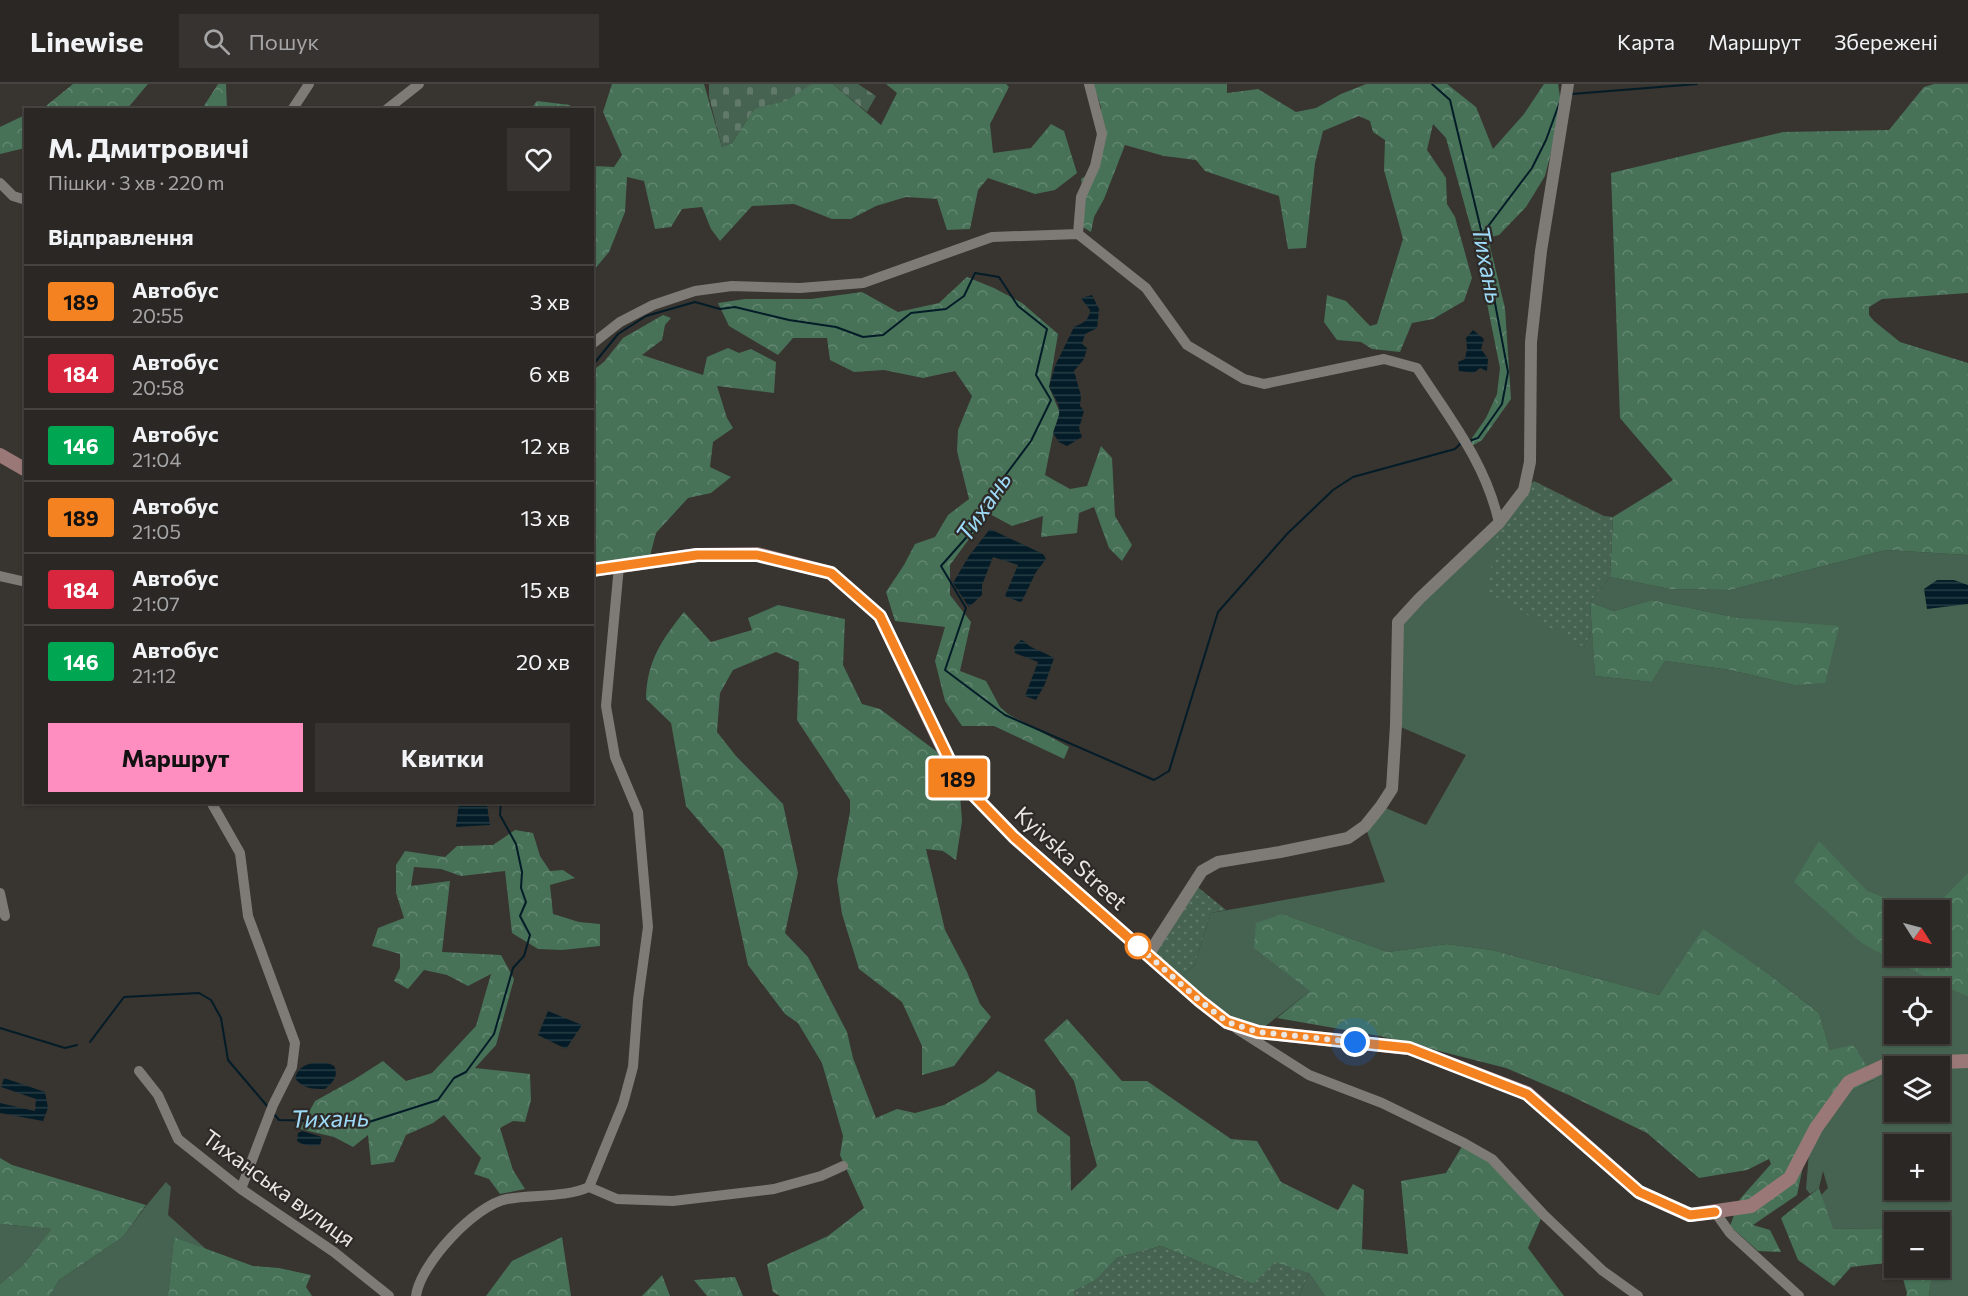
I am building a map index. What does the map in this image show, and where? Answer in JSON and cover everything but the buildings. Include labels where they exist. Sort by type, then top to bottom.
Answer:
[{"type":"main road","points":[[0,455],[24,469]]},
{"type":"main road","name":"Kyivska Street","points":[[594,570],[697,555],[757,555],[831,573],[880,616],[959,780],[1014,837],[1200,1001],[1227,1022],[1258,1032],[1409,1048],[1527,1094],[1639,1192],[1690,1215],[1751,1206],[1790,1178],[1816,1128],[1849,1082],[1888,1064],[1968,1060]]},
{"type":"street","points":[[293,108],[309,84]]},
{"type":"street","points":[[389,108],[419,84]]},
{"type":"street","points":[[1078,234],[1081,197],[1095,166],[1102,134],[1089,84]]},
{"type":"street","points":[[1148,955],[1202,871],[1218,862],[1348,838],[1365,826],[1392,789],[1398,622],[1499,523],[1524,490],[1530,462],[1531,342],[1541,251],[1568,84]]},
{"type":"street","points":[[0,183],[13,196],[24,199]]},
{"type":"street","points":[[594,342],[620,322],[653,305],[695,291],[732,286],[800,288],[863,283],[992,237],[1078,234],[1146,288],[1187,345],[1244,379],[1264,384],[1384,359],[1417,368],[1475,456],[1495,504],[1499,523]]},
{"type":"street","points":[[416,1296],[431,1264],[456,1230],[477,1214],[504,1199],[577,1192],[589,1187],[623,1104],[633,1067],[638,1000],[648,927],[638,812],[615,757],[606,706],[619,566]]},
{"type":"street","points":[[0,576],[24,582]]},
{"type":"street","points":[[212,804],[240,853],[248,916],[296,1043],[292,1067],[273,1105],[241,1189]]},
{"type":"street","points":[[0,893],[5,916]]},
{"type":"street","points":[[1227,1022],[1309,1075],[1382,1103],[1492,1159],[1543,1214],[1603,1272],[1638,1296]]},
{"type":"street","name":"Тиханська вулиця","points":[[139,1071],[158,1095],[178,1139],[241,1189],[334,1252],[389,1296]]},
{"type":"street","points":[[589,1187],[617,1199],[673,1201],[774,1189],[821,1176],[843,1166]]},
{"type":"street","points":[[1715,1212],[1730,1233],[1799,1296]]},
{"type":"green space","points":[[73,84],[148,84],[128,108],[41,108]]},
{"type":"green space","points":[[218,84],[226,84],[227,108],[203,108]]},
{"type":"green space","points":[[612,84],[704,84],[722,147],[732,143],[754,109],[808,84],[833,84],[881,125],[897,93],[886,84],[1006,84],[1009,87],[990,124],[993,153],[1031,148],[1051,124],[1064,131],[1077,173],[1055,190],[1035,194],[988,178],[978,190],[970,229],[947,230],[937,199],[906,197],[876,206],[851,219],[832,219],[794,204],[752,206],[720,241],[711,229],[702,207],[682,209],[671,227],[655,229],[644,181],[627,177],[625,212],[609,252],[594,270],[594,166],[614,167],[622,155],[603,112]]},
{"type":"green space","points":[[709,84],[812,84],[786,101],[754,109],[732,143],[722,147],[709,97]]},
{"type":"green space","points":[[833,84],[858,84],[876,96],[867,112]]},
{"type":"green space","points":[[1093,84],[1227,84],[1227,93],[1258,89],[1296,112],[1316,108],[1341,94],[1366,84],[1447,84],[1476,107],[1493,149],[1524,114],[1544,84],[1558,84],[1562,110],[1545,176],[1526,207],[1499,235],[1488,238],[1505,308],[1511,399],[1482,440],[1472,446],[1472,438],[1486,418],[1497,394],[1500,368],[1474,239],[1446,138],[1433,124],[1427,150],[1446,178],[1447,204],[1455,217],[1472,278],[1464,301],[1433,319],[1412,323],[1400,352],[1372,349],[1361,342],[1337,340],[1324,322],[1327,295],[1346,301],[1370,326],[1377,324],[1403,239],[1384,170],[1385,140],[1373,132],[1370,121],[1359,116],[1323,131],[1315,163],[1306,248],[1288,249],[1279,196],[1205,171],[1196,160],[1164,156],[1125,145],[1104,199],[1094,217],[1091,232],[1083,227],[1085,203],[1081,179],[1099,167],[1101,107]]},
{"type":"green space","points":[[1934,84],[1968,84],[1968,293],[1882,299],[1869,307],[1869,315],[1900,342],[1968,363],[1968,555],[1886,550],[1730,590],[1670,589],[1610,577],[1613,517],[1673,480],[1620,418],[1611,173],[1783,132],[1889,130],[1924,87]]},
{"type":"green space","points":[[537,101],[570,105],[571,108],[532,108]]},
{"type":"green space","points":[[24,115],[24,148],[0,154],[0,127]]},
{"type":"green space","points":[[967,277],[1022,303],[1058,334],[1049,387],[1060,413],[1054,430],[1045,475],[1070,489],[1087,486],[1101,446],[1112,458],[1115,516],[1132,545],[1122,561],[1109,548],[1094,507],[1079,513],[1077,533],[1041,537],[1043,516],[1012,526],[988,513],[950,565],[950,595],[971,622],[960,671],[986,681],[1000,707],[1008,714],[1069,747],[1064,759],[994,726],[962,726],[945,701],[935,661],[945,627],[895,621],[886,592],[915,544],[935,537],[948,515],[969,499],[957,451],[958,430],[972,396],[955,371],[923,378],[884,370],[854,372],[830,360],[827,338],[793,338],[778,355],[729,326],[718,303],[745,299],[811,299],[862,292],[898,312],[939,303]]},
{"type":"green space","points":[[663,315],[671,318],[665,325],[662,340],[642,355],[703,375],[707,357],[728,348],[739,353],[751,349],[776,362],[774,393],[717,386],[727,418],[733,428],[713,442],[710,467],[731,477],[711,493],[688,498],[656,533],[650,556],[594,564],[594,370],[604,362],[623,338]]},
{"type":"green space","points":[[1534,481],[1604,516],[1613,517],[1610,577],[1590,602],[1592,629],[1584,647],[1487,592],[1499,523],[1524,490]]},
{"type":"green space","points":[[1499,523],[1584,647],[1592,629],[1595,676],[1652,682],[1665,661],[1730,670],[1794,685],[1738,618],[1652,600],[1614,611],[1590,602],[1610,577],[1670,589],[1730,590],[1886,550],[1968,555],[1968,1296],[1929,1296],[1932,1278],[1950,1278],[1950,1212],[1884,1212],[1884,1228],[1832,1229],[1821,1195],[1828,1188],[1823,1171],[1819,1188],[1810,1194],[1806,1189],[1811,1128],[1849,1092],[1874,1080],[1830,1050],[1819,1013],[1766,972],[1703,930],[1659,995],[1492,950],[1447,944],[1388,952],[1283,914],[1310,991],[1258,1032],[1227,1022],[1176,980],[1194,966],[1211,913],[1385,882],[1365,826],[1381,806],[1426,825],[1466,755],[1396,725],[1398,622]]},
{"type":"green space","points":[[1652,600],[1738,618],[1839,626],[1825,683],[1794,685],[1730,670],[1665,661],[1652,682],[1595,676],[1590,602],[1614,611]]},
{"type":"green space","points":[[778,605],[845,619],[843,665],[862,704],[880,709],[948,760],[959,780],[962,821],[956,860],[943,851],[926,849],[945,930],[967,972],[980,1004],[991,1017],[954,1066],[922,1075],[922,1046],[902,1002],[859,969],[842,914],[837,880],[850,812],[850,800],[797,720],[799,662],[776,652],[733,670],[720,693],[717,732],[736,756],[783,804],[798,873],[785,933],[808,957],[847,1032],[853,1058],[876,1118],[897,1109],[915,1113],[944,1105],[985,1082],[998,1071],[1035,1090],[1037,1112],[1070,1137],[1071,1191],[1097,1166],[1074,1081],[1044,1040],[1067,1019],[1122,1081],[1147,1081],[1231,1139],[1257,1141],[1281,1182],[1338,1210],[1353,1184],[1364,1190],[1362,1249],[1408,1254],[1401,1181],[1446,1173],[1464,1143],[1492,1159],[1543,1214],[1528,1248],[1564,1296],[1325,1296],[1309,1273],[1253,1284],[1161,1246],[1117,1258],[1095,1281],[1074,1291],[1075,1296],[780,1296],[773,1292],[767,1264],[828,1236],[864,1208],[840,1155],[843,1136],[822,1063],[798,1023],[785,1014],[748,965],[723,849],[686,806],[671,723],[646,699],[652,662],[668,632],[684,612],[711,642],[752,630],[748,618]]},
{"type":"green space","points":[[515,830],[533,833],[540,856],[550,871],[563,870],[575,878],[550,885],[553,914],[579,922],[600,924],[600,946],[562,950],[538,949],[512,933],[505,871],[461,876],[441,869],[414,867],[411,886],[450,881],[442,952],[501,955],[514,979],[496,1045],[475,1068],[530,1074],[531,1100],[525,1122],[513,1121],[500,1128],[513,1170],[525,1189],[500,1194],[489,1179],[474,1174],[481,1158],[444,1115],[433,1123],[406,1135],[394,1162],[371,1165],[368,1135],[353,1147],[334,1137],[300,1129],[315,1101],[383,1061],[406,1081],[432,1073],[476,1026],[491,974],[468,986],[447,975],[424,970],[408,989],[394,981],[400,968],[400,954],[372,946],[378,928],[404,918],[396,893],[396,865],[405,851],[445,857],[457,846],[493,845]]},
{"type":"green space","points":[[1819,841],[1867,891],[1890,900],[1884,900],[1884,955],[1863,944],[1794,882]]},
{"type":"green space","points":[[1968,873],[1968,996],[1950,989],[1950,978],[1928,978],[1905,966],[1950,966],[1950,900],[1942,900]]},
{"type":"green space","points":[[1194,884],[1226,910],[1211,913],[1194,966],[1176,980],[1148,955]]},
{"type":"green space","points":[[1283,914],[1388,952],[1447,944],[1492,950],[1659,995],[1703,929],[1766,972],[1819,1013],[1830,1050],[1853,1045],[1875,1079],[1849,1092],[1811,1128],[1797,1195],[1753,1225],[1770,1230],[1781,1252],[1758,1251],[1730,1226],[1740,1199],[1771,1164],[1769,1159],[1747,1170],[1699,1178],[1647,1133],[1569,1095],[1506,1068],[1380,1036],[1277,1018],[1310,991],[1254,948],[1256,923]]},
{"type":"green space","points":[[0,1158],[12,1165],[146,1205],[123,1237],[59,1280],[50,1296],[0,1296],[0,1284],[23,1265],[51,1229],[0,1224]]},
{"type":"green space","points":[[166,1182],[171,1187],[168,1215],[206,1249],[174,1237],[168,1296],[50,1296],[59,1280],[123,1237]]},
{"type":"green space","points":[[1819,1188],[1833,1229],[1884,1228],[1884,1263],[1851,1267],[1834,1286],[1798,1260],[1781,1218]]},
{"type":"green space","points":[[0,1224],[51,1229],[23,1265],[0,1284]]},
{"type":"green space","points":[[174,1237],[253,1266],[279,1268],[311,1275],[306,1287],[312,1296],[168,1296]]},
{"type":"green space","points":[[562,1237],[571,1296],[486,1296],[512,1261]]},
{"type":"green space","points":[[1161,1246],[1253,1284],[1275,1262],[1309,1273],[1299,1296],[1075,1296],[1074,1291],[1095,1280],[1117,1258]]},
{"type":"green space","points":[[1309,1273],[1325,1296],[1299,1296]]},
{"type":"green space","points":[[662,1275],[670,1296],[642,1296]]},
{"type":"green space","points":[[735,1277],[743,1296],[707,1296],[694,1280]]},
{"type":"green space","points":[[1903,1278],[1932,1278],[1929,1296],[1906,1296]]},
{"type":"water","points":[[1092,295],[1099,309],[1097,328],[1085,334],[1082,344],[1087,348],[1084,359],[1074,371],[1081,396],[1080,406],[1084,411],[1079,428],[1082,437],[1067,446],[1059,442],[1053,433],[1059,409],[1049,387],[1055,366],[1074,327],[1083,323],[1088,317],[1090,310],[1081,298]]},
{"type":"water","points":[[1473,330],[1484,339],[1481,349],[1488,359],[1487,371],[1480,368],[1474,373],[1459,371],[1458,362],[1465,359],[1466,338]]},
{"type":"water","points":[[990,529],[1043,554],[1046,559],[1036,572],[1020,602],[1005,596],[1018,565],[993,557],[982,585],[982,595],[969,607],[953,583],[969,556]]},
{"type":"water","points":[[1937,580],[1954,580],[1968,585],[1968,604],[1927,609],[1924,589]]},
{"type":"water","points":[[1021,640],[1054,658],[1045,684],[1036,700],[1025,696],[1038,662],[1015,653],[1014,647]]},
{"type":"water","points":[[459,804],[487,805],[490,825],[456,827]]},
{"type":"water","points":[[548,1011],[582,1025],[566,1049],[538,1035]]},
{"type":"water","points":[[312,1063],[328,1063],[334,1066],[336,1073],[334,1079],[325,1089],[305,1086],[295,1078],[301,1068]]},
{"type":"water","points":[[4,1078],[45,1092],[48,1108],[43,1121],[0,1113],[0,1103],[35,1111],[36,1099],[1,1087]]},
{"type":"water","points":[[302,1131],[322,1137],[320,1145],[302,1144],[297,1141],[298,1133]]},
{"type":"waterway","name":"Тихань","points":[[1432,84],[1450,100],[1482,234],[1508,372],[1502,404],[1478,438],[1469,441]]},
{"type":"waterway","points":[[1572,94],[1697,84]]},
{"type":"waterway","points":[[1483,233],[1532,168],[1546,140],[1559,104]]},
{"type":"waterway","name":"Тихань","points":[[594,364],[618,334],[646,316],[695,302],[720,309],[735,307],[789,320],[836,327],[863,337],[883,335],[911,313],[946,309],[964,296],[975,273],[999,277],[1018,306],[1047,329],[1036,375],[1051,400],[1031,441],[1004,477],[972,531],[941,566],[966,608],[945,670],[1005,715],[1154,780],[1169,771],[1218,612],[1287,534],[1333,490],[1353,477],[1455,449],[1461,443]]},
{"type":"waterway","name":"Тихань","points":[[274,1114],[279,1120],[369,1122],[438,1100],[454,1078],[466,1072],[494,1034],[513,968],[524,956],[530,935],[520,916],[526,902],[521,888],[522,872],[516,844],[500,815],[501,804]]},
{"type":"waterway","name":"Тихань","points":[[90,1042],[124,997],[199,993],[211,1000],[221,1018],[228,1060],[268,1107]]},
{"type":"waterway","name":"Тихань","points":[[0,1028],[65,1048],[77,1045]]},
{"type":"bus line","name":"189","points":[[594,570],[697,555],[757,555],[831,573],[880,616],[959,780],[1014,837],[1200,1001],[1227,1022],[1258,1032],[1409,1048],[1527,1094],[1639,1192],[1690,1215],[1715,1212]]},
{"type":"route","points":[[1138,946],[1131,940],[1227,1022],[1258,1032],[1355,1042]]}]
